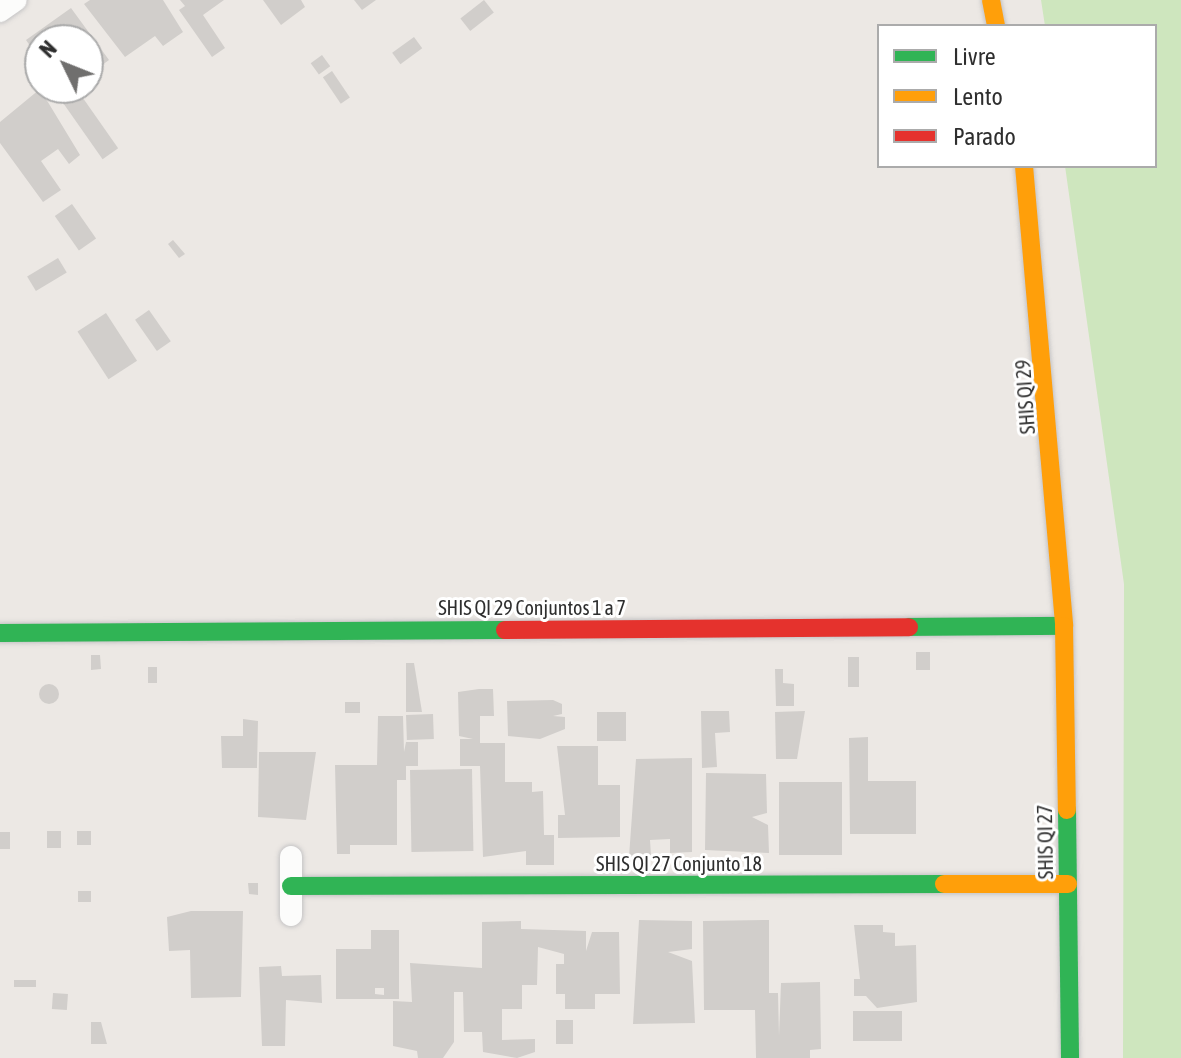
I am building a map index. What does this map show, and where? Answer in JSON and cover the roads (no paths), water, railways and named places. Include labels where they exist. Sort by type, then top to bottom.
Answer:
[{"type":"street","points":[[0,11],[16,0]]},
{"type":"street","points":[[991,0],[996,24]]},
{"type":"street","name":"SHIS QI 29","points":[[1024,168],[1064,626]]},
{"type":"street","name":"SHIS QI 29 Conjuntos 1 a 7","points":[[0,633],[1064,626]]},
{"type":"street","name":"SHIS QI 27","points":[[1064,626],[1070,1058]]},
{"type":"street","points":[[291,857],[291,915]]},
{"type":"street","name":"SHIS QI 27 Conjunto 18","points":[[291,886],[1068,884]]}]
